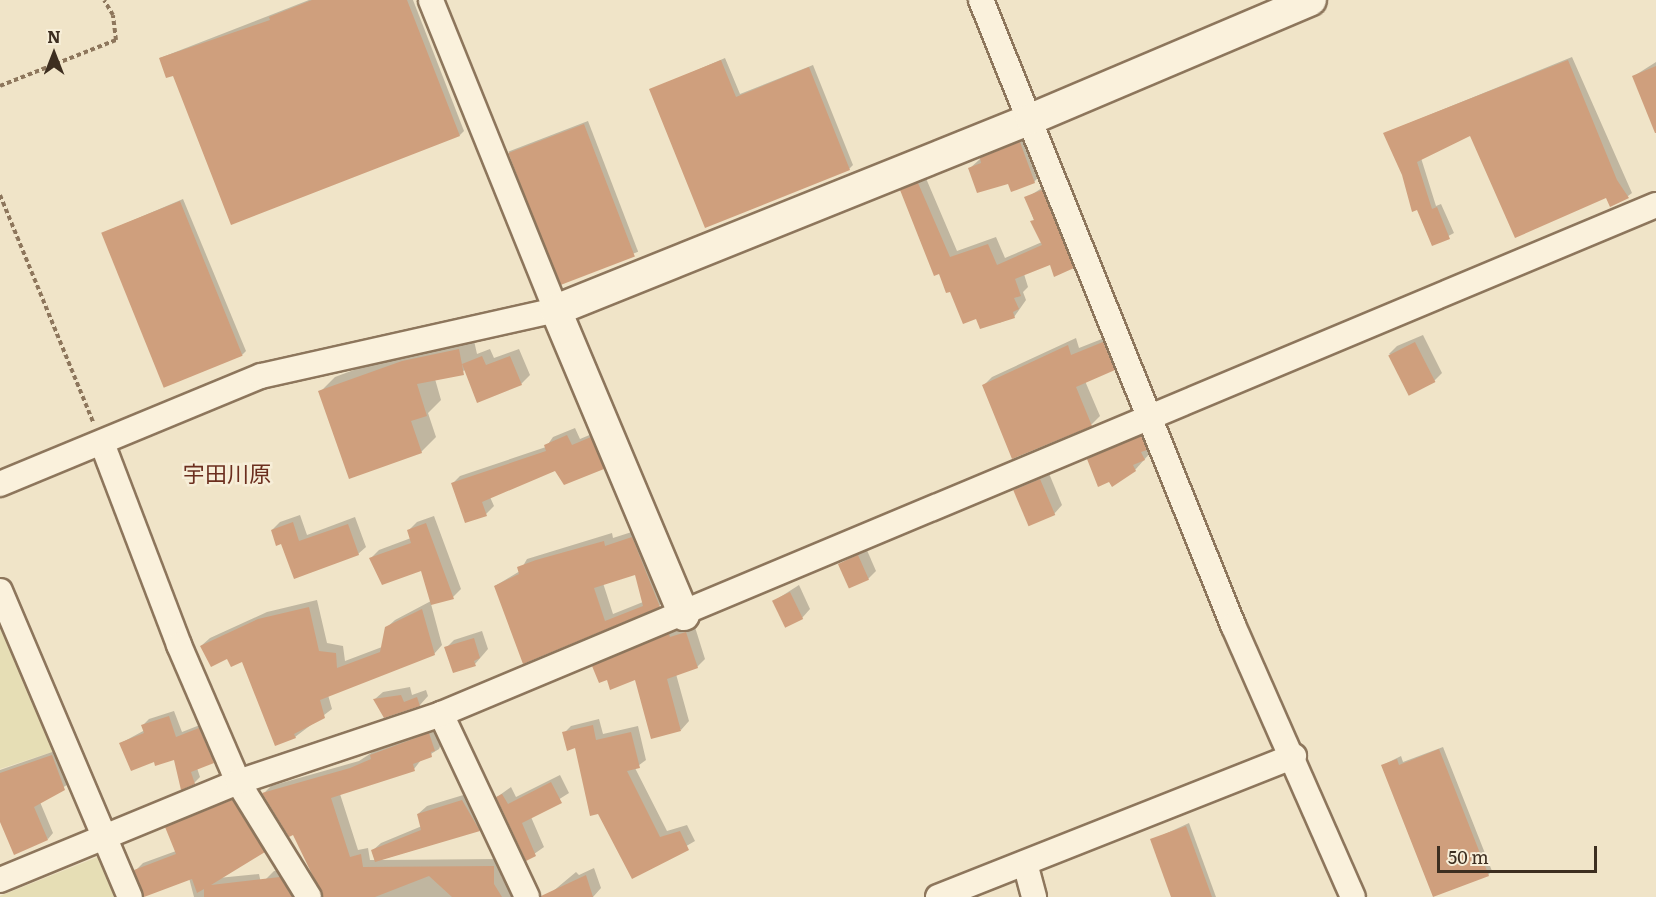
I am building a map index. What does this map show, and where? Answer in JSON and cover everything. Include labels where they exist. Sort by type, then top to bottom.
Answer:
[{"type":"street","points":[[431,0],[556,310],[684,615]]},
{"type":"street","points":[[981,0],[1152,419],[1233,625],[1294,756],[1353,897]]},
{"type":"street","points":[[0,484],[261,376],[556,310],[1031,119],[1311,0]]},
{"type":"street","points":[[0,880],[238,782],[441,714],[684,615],[1656,205]]},
{"type":"street","points":[[102,443],[179,645],[238,782],[309,897]]},
{"type":"street","points":[[0,591],[60,740],[105,836],[130,897]]},
{"type":"street","points":[[441,714],[527,897]]},
{"type":"street","points":[[938,897],[1294,756]]},
{"type":"street","points":[[1025,863],[1034,897]]},
{"type":"path","points":[[0,86],[116,40],[113,15],[104,0]]},
{"type":"path","points":[[0,195],[102,443]]},
{"type":"shaded area","points":[[0,609],[58,750],[0,769]]},
{"type":"shaded area","points":[[105,854],[122,897],[0,897],[0,896]]},
{"type":"building","points":[[312,0],[407,0],[460,136],[231,225],[173,76],[166,78],[159,58],[270,20],[269,17]]},
{"type":"building","points":[[721,60],[736,97],[809,67],[850,170],[705,228],[649,89]]},
{"type":"building","points":[[1568,60],[1617,180],[1629,198],[1610,207],[1606,198],[1515,238],[1470,136],[1417,162],[1432,209],[1437,207],[1450,239],[1432,246],[1417,210],[1412,212],[1402,175],[1383,133]]},
{"type":"building","points":[[1656,66],[1656,133],[1655,133],[1632,76]]},
{"type":"building","points":[[584,124],[635,257],[559,286],[508,153]]},
{"type":"building","points":[[1020,142],[1035,183],[1011,192],[1008,184],[977,193],[968,168],[981,163],[980,158]]},
{"type":"building","points":[[918,183],[950,257],[988,244],[997,265],[1042,245],[1030,221],[1034,220],[1024,197],[1042,190],[1074,268],[1054,277],[1050,265],[1015,279],[1021,296],[1014,298],[1019,309],[1013,312],[1015,318],[980,329],[976,319],[963,324],[950,292],[946,293],[939,274],[934,276],[900,190]]},
{"type":"building","points":[[180,201],[243,356],[164,388],[101,233]]},
{"type":"building","points":[[1103,342],[1115,370],[1076,387],[1092,426],[1012,459],[982,385],[1068,345],[1071,355]]},
{"type":"building","points":[[1415,342],[1435,382],[1409,396],[1388,356]]},
{"type":"building","points":[[459,349],[464,375],[417,384],[427,416],[411,421],[422,453],[349,479],[318,391],[402,361]]},
{"type":"building","points":[[482,356],[486,365],[510,356],[522,385],[477,403],[462,364]]},
{"type":"building","points":[[567,435],[572,445],[591,437],[604,469],[564,485],[555,471],[482,502],[487,516],[465,523],[451,483],[546,451],[544,445]]},
{"type":"building","points":[[1141,436],[1147,450],[1141,452],[1145,460],[1133,465],[1136,471],[1112,487],[1109,482],[1098,487],[1087,459]]},
{"type":"building","points":[[1040,479],[1055,515],[1029,526],[1013,490]]},
{"type":"building","points":[[293,522],[299,541],[348,524],[359,555],[294,579],[281,544],[276,546],[271,530]]},
{"type":"building","points":[[426,523],[454,599],[431,605],[421,571],[382,585],[369,558],[411,543],[407,530]]},
{"type":"building","points":[[632,537],[660,607],[523,664],[494,586],[519,574],[517,567],[536,560],[604,541],[605,546]],"holes":[[[635,575],[643,606],[605,621],[594,588]]]},
{"type":"building","points":[[858,555],[869,580],[849,589],[838,564]]},
{"type":"building","points":[[790,592],[803,619],[785,628],[772,601]]},
{"type":"building","points":[[309,607],[319,651],[336,653],[337,668],[380,652],[385,627],[422,609],[435,655],[320,700],[325,718],[294,734],[296,738],[275,746],[242,662],[231,667],[227,659],[211,667],[200,646],[258,619]]},
{"type":"building","points":[[686,632],[698,668],[667,679],[681,731],[651,739],[635,680],[610,690],[607,680],[599,683],[592,666],[669,634],[670,637]]},
{"type":"building","points":[[474,638],[480,658],[474,661],[476,666],[453,673],[444,647]]},
{"type":"building","points":[[401,695],[404,702],[417,697],[420,706],[384,718],[373,699]]},
{"type":"building","points":[[169,716],[176,737],[199,728],[214,763],[191,772],[195,784],[181,790],[174,760],[155,766],[154,762],[131,771],[119,743],[144,733],[141,725]]},
{"type":"building","points":[[593,725],[596,740],[631,732],[640,768],[627,771],[660,837],[680,831],[689,850],[632,879],[598,814],[590,816],[575,748],[567,751],[562,732]]},
{"type":"building","points":[[429,733],[435,751],[431,752],[432,757],[413,764],[415,771],[331,798],[350,857],[361,854],[363,867],[494,866],[494,884],[502,897],[452,897],[429,876],[375,897],[323,897],[293,835],[289,837],[262,793],[350,768],[371,759],[370,755]]},
{"type":"building","points":[[1439,749],[1489,876],[1433,897],[1381,765],[1397,759],[1399,765]]},
{"type":"building","points":[[52,755],[65,790],[34,807],[48,840],[14,855],[0,822],[0,773]]},
{"type":"building","points":[[551,782],[562,803],[522,823],[536,856],[526,861],[496,797],[502,794],[508,804]]},
{"type":"building","points":[[232,800],[265,852],[211,885],[280,877],[292,897],[204,897],[204,889],[197,893],[192,879],[144,897],[134,870],[176,854],[165,827]]},
{"type":"building","points":[[462,800],[480,831],[375,862],[371,850],[421,830],[417,814]]},
{"type":"building","points":[[1186,826],[1212,897],[1171,897],[1150,839]]},
{"type":"building","points":[[586,875],[593,897],[541,897],[541,896]]},
{"type":"district","name":"宇田川原","points":[[227,473]]}]
